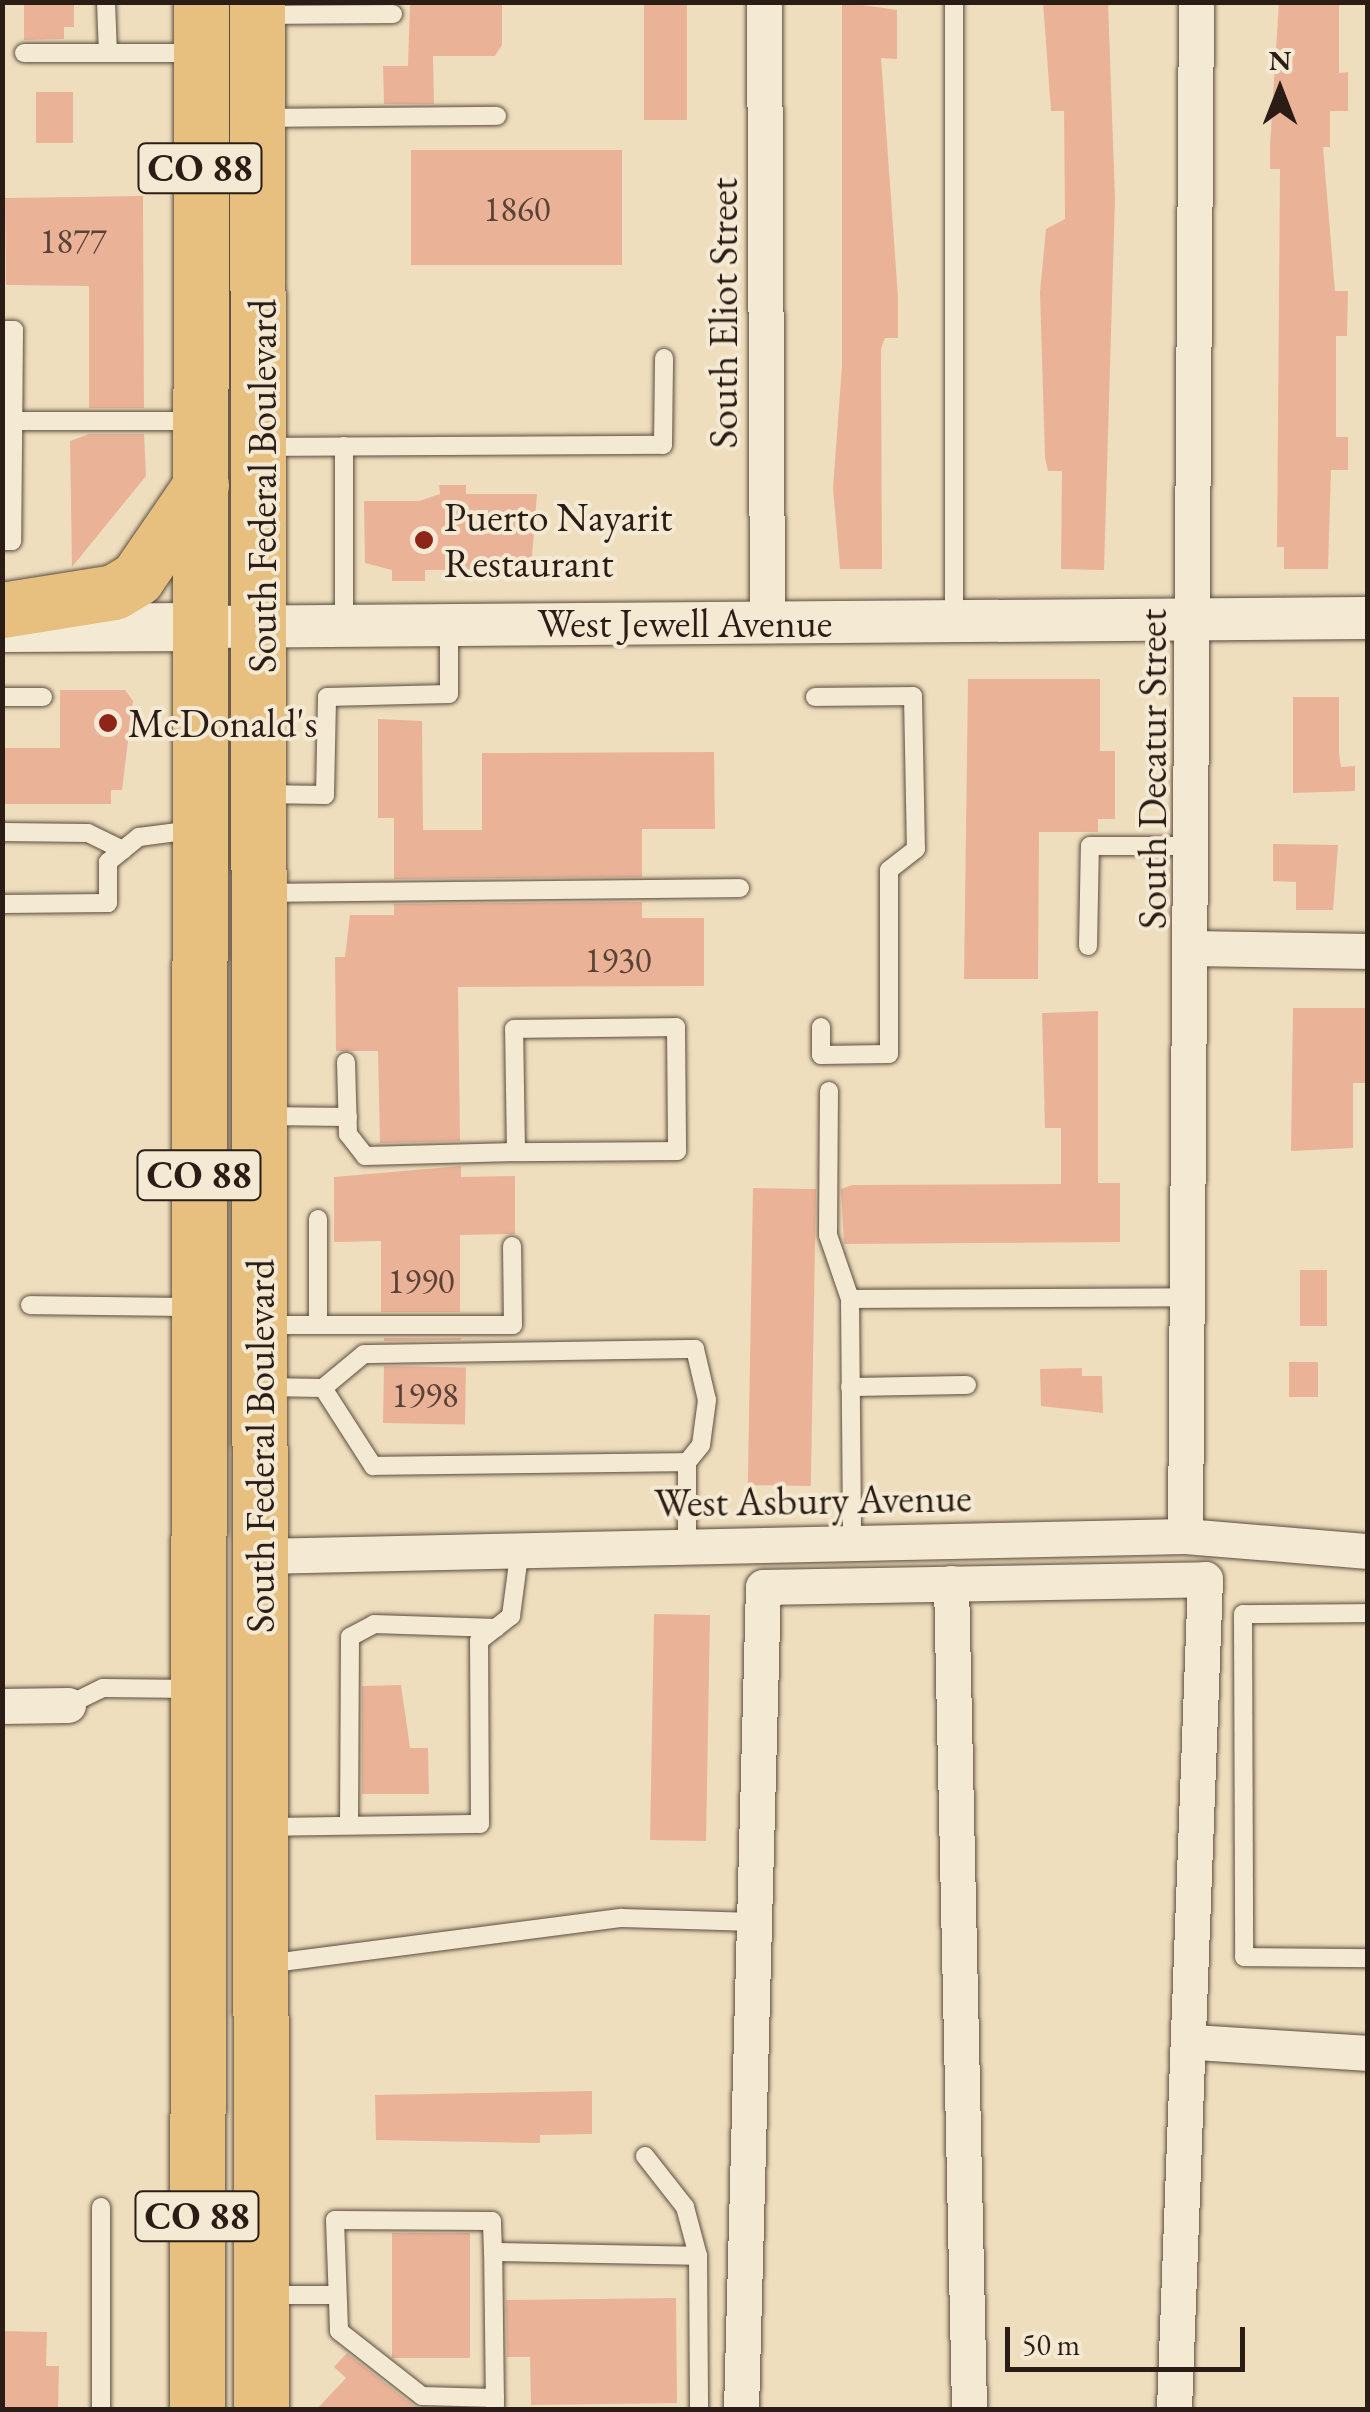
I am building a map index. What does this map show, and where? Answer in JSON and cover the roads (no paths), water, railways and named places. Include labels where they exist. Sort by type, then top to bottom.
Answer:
[{"type":"main road","name":"South Federal Boulevard","points":[[257,9],[263,447],[261,2410]]},
{"type":"main road","name":"South Federal Boulevard","points":[[197,2410],[201,28]]},
{"type":"main road","points":[[2,610],[114,592],[137,578],[201,485]]},
{"type":"main road","name":"West Jewell Avenue","points":[[2,628],[201,627]]},
{"type":"street","name":"South Eliot Street","points":[[764,2],[767,622]]},
{"type":"street","name":"South Decatur Street","points":[[1185,1536],[1194,948],[1196,2]]},
{"type":"street","name":"West Jewell Avenue","points":[[201,627],[1368,618]]},
{"type":"street","points":[[1194,948],[1368,951]]},
{"type":"street","name":"West Asbury Avenue","points":[[260,1556],[1185,1536],[1368,1552]]},
{"type":"street","points":[[742,2410],[763,1588],[1205,1579],[1194,2042],[1174,2410]]},
{"type":"street","points":[[951,1583],[969,2410]]},
{"type":"street","points":[[2,1706],[68,1706]]},
{"type":"street","points":[[1194,2042],[1368,2053]]},
{"type":"lane","points":[[106,2],[108,53]]},
{"type":"lane","points":[[954,2],[954,621]]},
{"type":"lane","points":[[257,9],[393,14]]},
{"type":"lane","points":[[24,53],[108,53],[201,28]]},
{"type":"lane","points":[[258,118],[497,116]]},
{"type":"lane","points":[[2,330],[14,330],[12,541],[2,541]]},
{"type":"lane","points":[[263,447],[663,445],[664,358]]},
{"type":"lane","points":[[13,422],[201,422]]},
{"type":"lane","points":[[344,446],[344,626]]},
{"type":"lane","points":[[262,794],[325,796],[327,697],[449,694],[449,625]]},
{"type":"lane","points":[[815,697],[913,696],[916,848],[889,870],[889,1054],[821,1055],[820,1027]]},
{"type":"lane","points":[[2,698],[43,697]]},
{"type":"lane","points":[[2,904],[108,903],[108,862],[139,837],[200,830]]},
{"type":"lane","points":[[2,832],[88,832],[123,850]]},
{"type":"lane","points":[[1088,946],[1090,846],[1194,846]]},
{"type":"lane","points":[[261,893],[740,888]]},
{"type":"lane","points":[[346,1062],[348,1117],[365,1156],[677,1151],[676,1027],[514,1029],[516,1152]]},
{"type":"lane","points":[[829,1091],[828,1235],[850,1299],[852,1542]]},
{"type":"lane","points":[[260,1116],[348,1117]]},
{"type":"lane","points":[[318,1219],[318,1325]]},
{"type":"lane","points":[[261,1324],[513,1325],[512,1246]]},
{"type":"lane","points":[[850,1299],[1189,1298]]},
{"type":"lane","points":[[30,1305],[199,1307]]},
{"type":"lane","points":[[261,1387],[324,1388],[364,1354],[695,1349],[707,1400],[702,1445],[687,1462],[687,1544]]},
{"type":"lane","points":[[850,1387],[968,1385]]},
{"type":"lane","points":[[324,1388],[373,1466],[687,1462]]},
{"type":"lane","points":[[260,1827],[480,1824],[479,1641],[496,1628],[518,1601],[520,1548]]},
{"type":"lane","points":[[1368,1613],[1243,1614],[1244,1957],[1368,1958]]},
{"type":"lane","points":[[349,1826],[350,1638],[374,1624],[496,1628]]},
{"type":"lane","points":[[68,1706],[103,1688],[199,1690]]},
{"type":"lane","points":[[260,1965],[622,1918],[754,1922]]},
{"type":"lane","points":[[645,2156],[686,2207],[698,2256],[698,2410]]},
{"type":"lane","points":[[100,2207],[101,2410]]},
{"type":"lane","points":[[335,2220],[492,2221],[493,2252],[495,2404],[422,2396],[338,2331],[335,2220]]},
{"type":"lane","points":[[493,2252],[698,2256]]},
{"type":"lane","points":[[262,2295],[338,2294]]},
{"type":"place","name":"Puerto Nayarit Restaurant","points":[[424,540]]},
{"type":"place","name":"McDonald's","points":[[108,723]]}]
